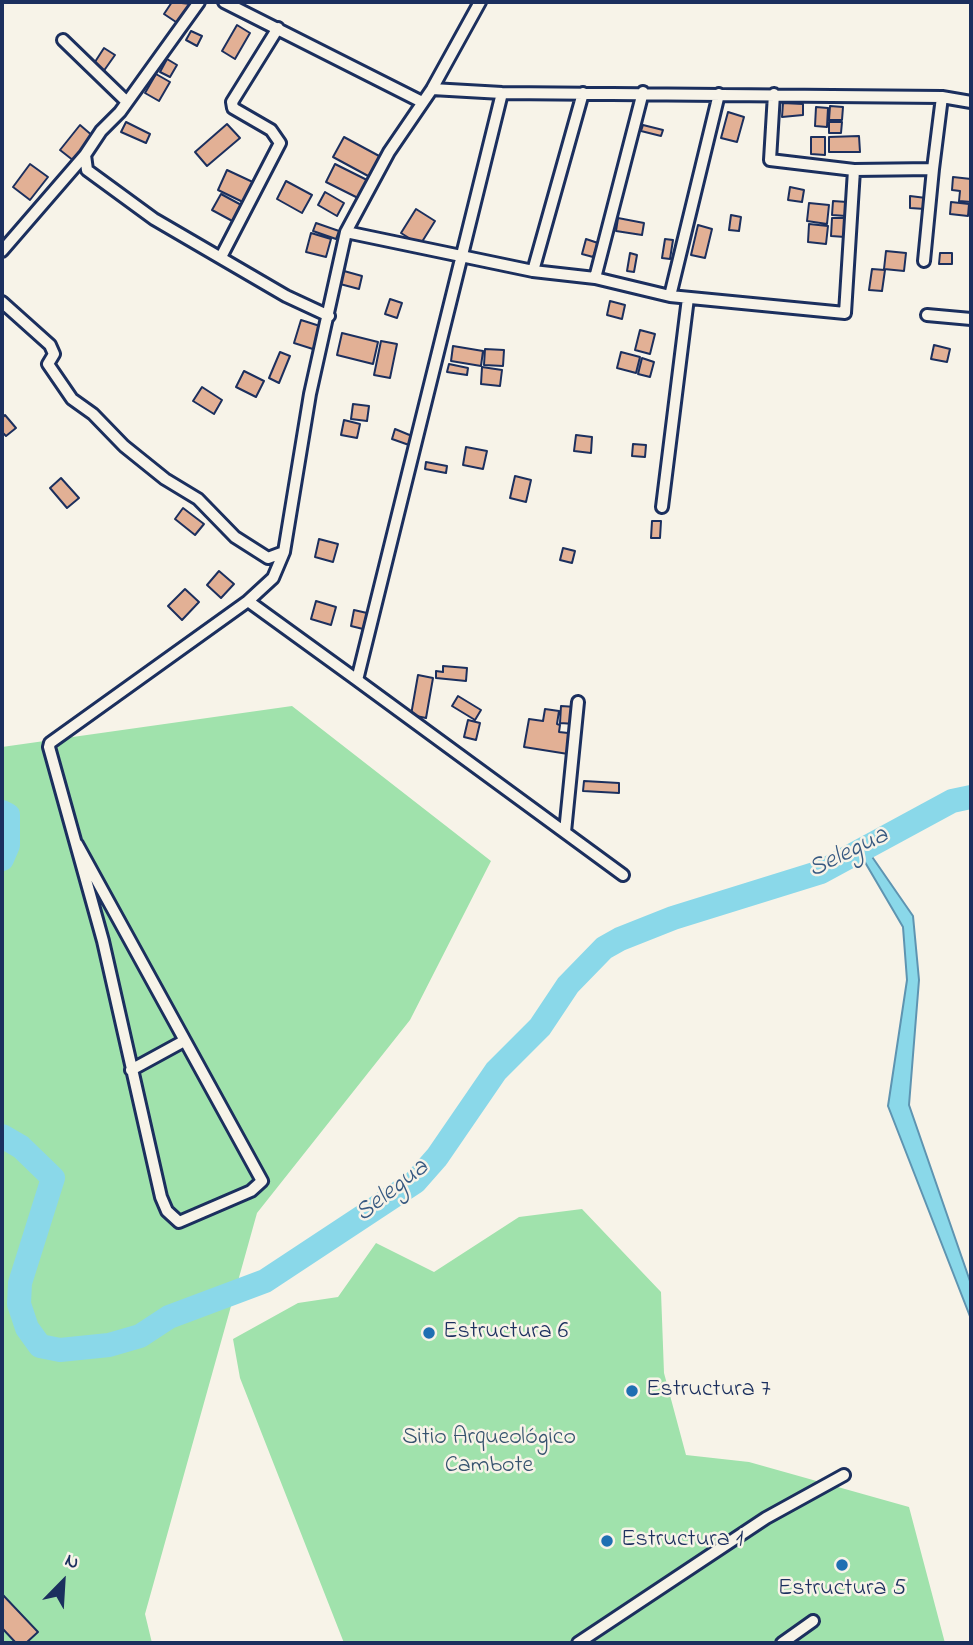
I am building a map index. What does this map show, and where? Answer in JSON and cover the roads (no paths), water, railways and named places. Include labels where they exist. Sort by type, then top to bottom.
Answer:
[{"type":"street","points":[[2,251],[127,102],[199,2]]},
{"type":"street","points":[[224,2],[422,102]]},
{"type":"street","points":[[77,844],[262,1181],[251,1191],[179,1222],[172,1217],[161,1196],[77,844],[49,753],[50,743],[248,601],[274,578],[284,551],[310,394],[346,232],[389,152],[432,89],[480,2]]},
{"type":"street","points":[[221,257],[280,143],[271,130],[233,108],[232,102],[278,28]]},
{"type":"street","points":[[63,40],[127,102]]},
{"type":"street","points":[[432,89],[502,93],[643,92],[942,97],[971,102]]},
{"type":"street","points":[[595,278],[643,92]]},
{"type":"street","points":[[357,680],[502,93]]},
{"type":"street","points":[[533,271],[583,93]]},
{"type":"street","points":[[670,296],[719,94]]},
{"type":"street","points":[[775,94],[770,160],[854,170],[933,169]]},
{"type":"street","points":[[924,261],[942,97]]},
{"type":"street","points":[[85,155],[87,170],[154,219],[286,296],[329,316]]},
{"type":"street","points":[[346,232],[462,254],[533,271],[595,278],[670,296],[845,313],[854,170]]},
{"type":"street","points":[[662,507],[688,298]]},
{"type":"street","points":[[2,302],[50,345],[54,354],[48,364],[72,399],[93,414],[124,446],[165,479],[198,499],[235,537],[254,550],[268,558],[284,551]]},
{"type":"street","points":[[927,315],[971,319]]},
{"type":"street","points":[[248,601],[623,875]]},
{"type":"street","points":[[565,832],[578,702]]},
{"type":"street","points":[[131,1070],[184,1041]]},
{"type":"street","points":[[578,1643],[766,1517],[844,1475]]},
{"type":"street","points":[[782,1643],[813,1621]]},
{"type":"water","points":[[866,848],[913,916],[919,980],[909,1105],[971,1284],[971,1319],[888,1106],[907,980],[903,927],[859,852]]},
{"type":"waterway","name":"Selegua","points":[[2,1136],[21,1147],[53,1178],[20,1283],[19,1304],[27,1328],[40,1346],[60,1350],[109,1345],[140,1336],[169,1317],[265,1281],[415,1182],[437,1157],[496,1071],[540,1027],[568,985],[604,948],[673,918],[821,872],[952,801],[971,797]]},
{"type":"waterway","name":"Selegua","points":[[2,812],[8,815],[8,845],[2,859]]},
{"type":"place","name":"Estructura 6","points":[[429,1333]]},
{"type":"place","name":"Estructura 7","points":[[632,1391]]},
{"type":"place","name":"Estructura 1","points":[[607,1541]]},
{"type":"place","name":"Estructura 5","points":[[842,1565]]},
{"type":"park label","name":"Sitio Arqueológico Cambote","points":[[489,1453]]}]
